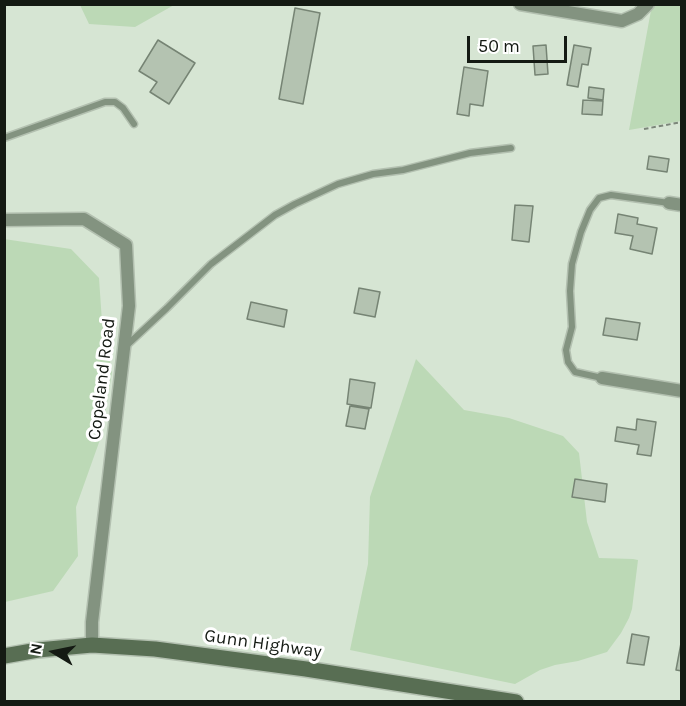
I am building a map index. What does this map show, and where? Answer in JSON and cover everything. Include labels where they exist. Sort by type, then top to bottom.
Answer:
[{"type":"main road","name":"Gunn Highway","points":[[4,656],[92,645],[124,646],[306,669],[516,702]]},
{"type":"street","points":[[520,4],[622,21],[638,14],[648,4]]},
{"type":"street","name":"Copeland Road","points":[[4,220],[84,219],[126,245],[129,306],[92,622],[92,645]]},
{"type":"street","points":[[602,378],[681,391]]},
{"type":"lane","points":[[4,138],[105,102],[115,102],[123,108],[134,124]]},
{"type":"lane","points":[[124,348],[210,264],[275,215],[295,204],[338,184],[373,174],[403,170],[470,153],[511,148]]},
{"type":"lane","points":[[602,378],[575,372],[568,362],[566,350],[572,327],[570,291],[572,264],[590,210],[599,198],[611,195],[675,204]]},
{"type":"path","points":[[644,129],[681,122]]},
{"type":"green space","points":[[80,5],[174,5],[135,27],[89,24]]},
{"type":"green space","points":[[652,5],[681,5],[681,121],[629,130]]},
{"type":"green space","points":[[4,239],[71,249],[99,278],[102,322],[112,372],[102,434],[76,507],[78,556],[53,591],[5,602]]},
{"type":"green space","points":[[416,359],[464,410],[509,418],[563,436],[579,453],[587,522],[599,558],[638,560],[629,618],[607,652],[540,670],[515,684],[350,650],[368,564],[370,497]]},
{"type":"building","points":[[295,8],[320,13],[303,104],[279,99]]},
{"type":"building","points":[[158,40],[195,63],[169,104],[150,92],[157,82],[139,71]]},
{"type":"building","points":[[546,45],[548,74],[535,75],[533,46]]},
{"type":"building","points":[[574,45],[591,48],[588,65],[582,64],[578,87],[567,85]]},
{"type":"building","points":[[464,67],[488,71],[483,106],[470,104],[469,116],[457,114]]},
{"type":"building","points":[[589,87],[604,89],[603,100],[588,98]]},
{"type":"building","points":[[583,100],[603,101],[602,115],[582,114]]},
{"type":"building","points":[[649,156],[669,159],[667,172],[647,169]]},
{"type":"building","points":[[515,205],[533,206],[529,242],[512,240]]},
{"type":"building","points":[[618,214],[638,218],[637,224],[657,228],[652,254],[630,249],[633,236],[615,233]]},
{"type":"building","points":[[359,288],[380,292],[375,317],[354,313]]},
{"type":"building","points":[[251,302],[287,310],[284,327],[247,319]]},
{"type":"building","points":[[606,318],[640,323],[637,340],[603,335]]},
{"type":"building","points":[[350,379],[375,383],[371,408],[347,404]]},
{"type":"building","points":[[350,406],[369,409],[365,429],[346,426]]},
{"type":"building","points":[[637,419],[656,422],[651,456],[637,454],[639,445],[615,441],[617,427],[636,430]]},
{"type":"building","points":[[575,479],[607,484],[605,502],[572,497]]},
{"type":"building","points":[[632,634],[649,637],[644,665],[627,663]]},
{"type":"building","points":[[682,638],[682,671],[676,670]]}]
